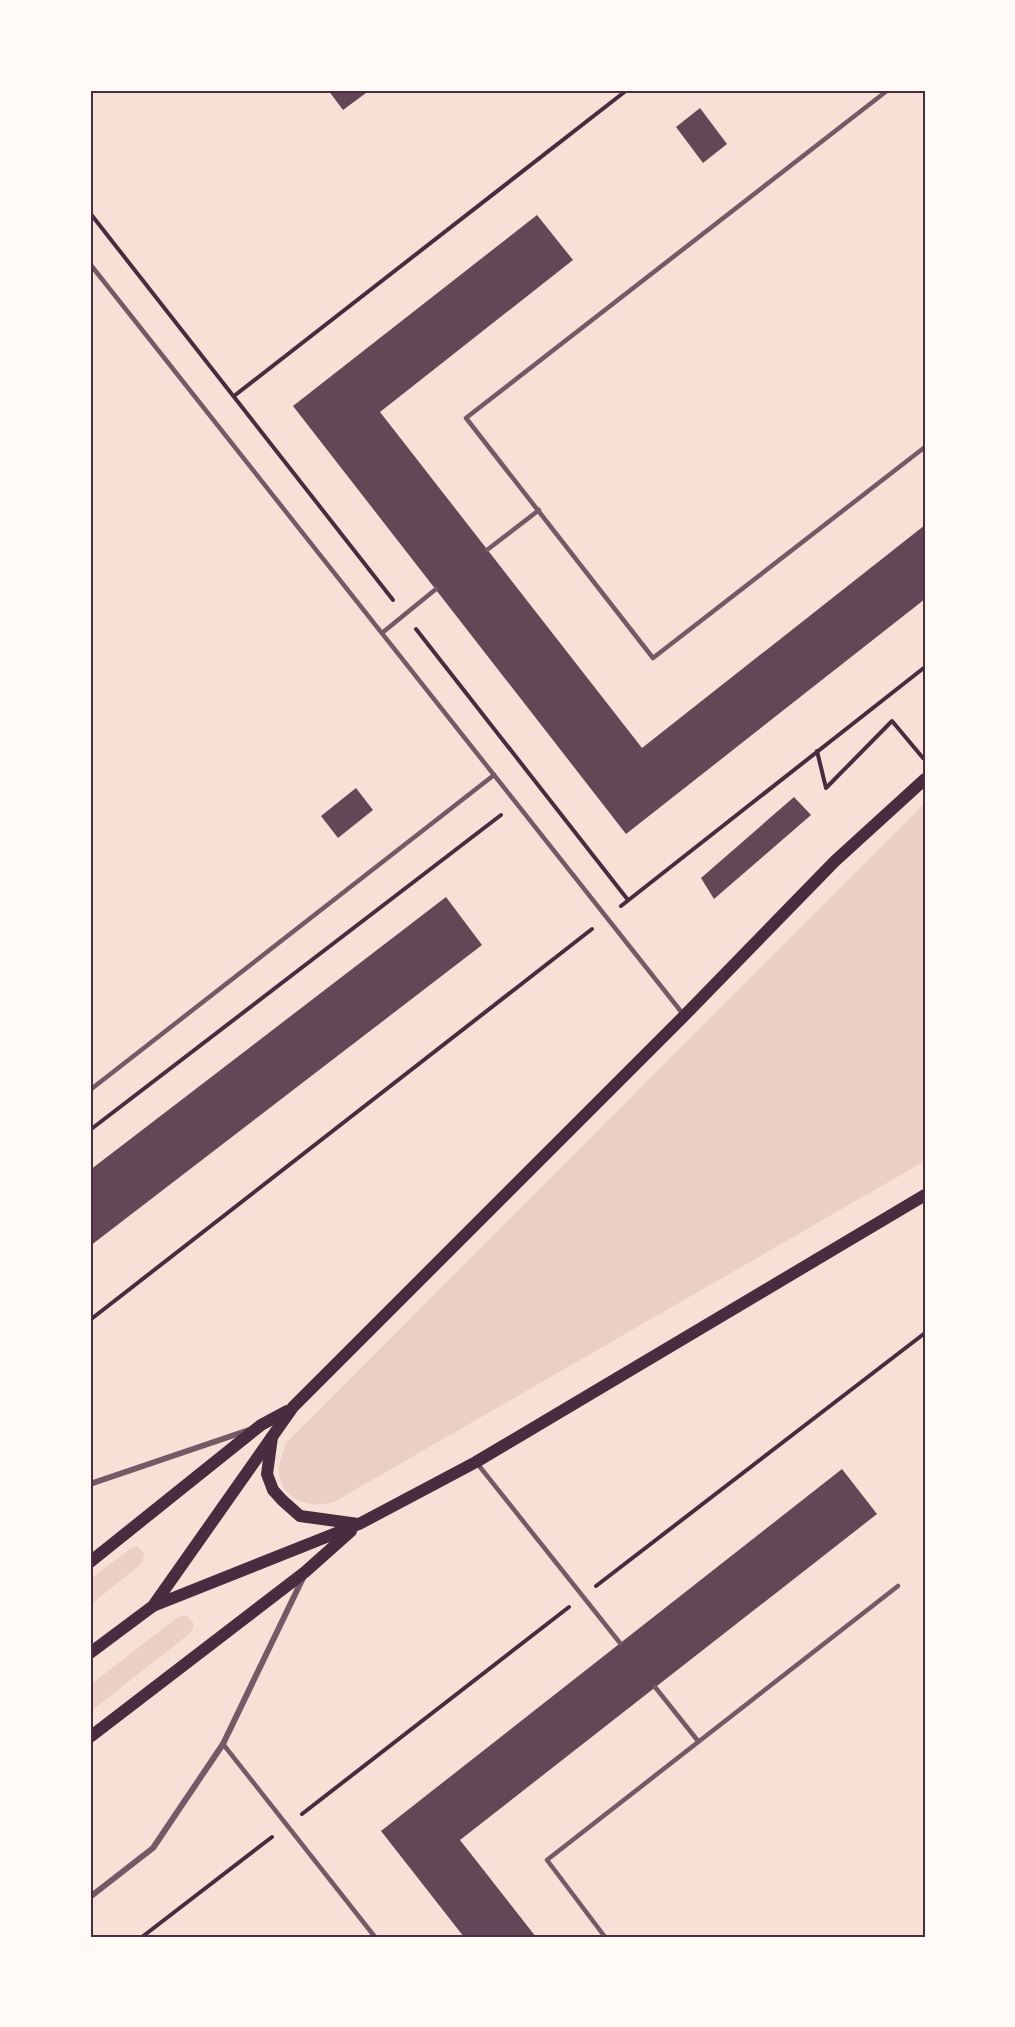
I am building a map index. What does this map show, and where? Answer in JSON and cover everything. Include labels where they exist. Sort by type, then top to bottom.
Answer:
[{"type":"main road","points":[[153,1606],[293,1407],[684,1016],[835,861],[925,779]]},
{"type":"main road","points":[[90,1653],[153,1606],[359,1524],[476,1462],[925,1195]]},
{"type":"main road","points":[[90,1562],[261,1425],[293,1407]]},
{"type":"main road","points":[[272,1435],[267,1474],[273,1490],[282,1500],[300,1516],[359,1524]]},
{"type":"main road","points":[[90,1737],[305,1572],[359,1524]]},
{"type":"street","points":[[90,1484],[261,1425]]},
{"type":"street","points":[[90,1897],[153,1848],[223,1744],[305,1572]]},
{"type":"lane","points":[[888,90],[466,418],[653,658],[925,447]]},
{"type":"lane","points":[[90,264],[684,1016]]},
{"type":"lane","points":[[487,550],[539,510]]},
{"type":"lane","points":[[382,633],[436,589]]},
{"type":"lane","points":[[90,1090],[494,776]]},
{"type":"lane","points":[[476,1462],[620,1643]]},
{"type":"lane","points":[[605,1937],[547,1860],[898,1586]]},
{"type":"lane","points":[[655,1687],[698,1741]]},
{"type":"lane","points":[[223,1744],[375,1937]]},
{"type":"path","points":[[234,396],[627,90]]},
{"type":"path","points":[[90,213],[628,900]]},
{"type":"path","points":[[90,1320],[925,667]]},
{"type":"path","points":[[817,751],[826,788],[892,721],[925,760]]},
{"type":"path","points":[[90,1130],[516,803]]},
{"type":"path","points":[[142,1937],[925,1333]]},
{"type":"shaded area","points":[[925,803],[925,1161],[334,1502],[306,1503],[291,1495],[281,1481],[279,1471],[286,1443]]},
{"type":"shaded area","points":[[137,1546],[145,1554],[140,1565],[90,1605],[90,1579]]},
{"type":"shaded area","points":[[186,1615],[193,1622],[193,1628],[189,1634],[90,1712],[90,1685],[178,1617]]},
{"type":"building","points":[[328,90],[370,90],[343,110]]},
{"type":"building","points":[[700,108],[727,144],[703,163],[676,127]]},
{"type":"building","points":[[537,215],[573,260],[380,412],[642,748],[925,525],[925,599],[626,834],[293,406]]},
{"type":"building","points":[[356,788],[373,810],[338,838],[321,816]]},
{"type":"building","points":[[794,797],[811,815],[714,899],[701,878]]},
{"type":"building","points":[[446,897],[482,945],[90,1246],[90,1170]]},
{"type":"building","points":[[842,1469],[877,1514],[460,1840],[536,1937],[464,1937],[381,1831]]}]
